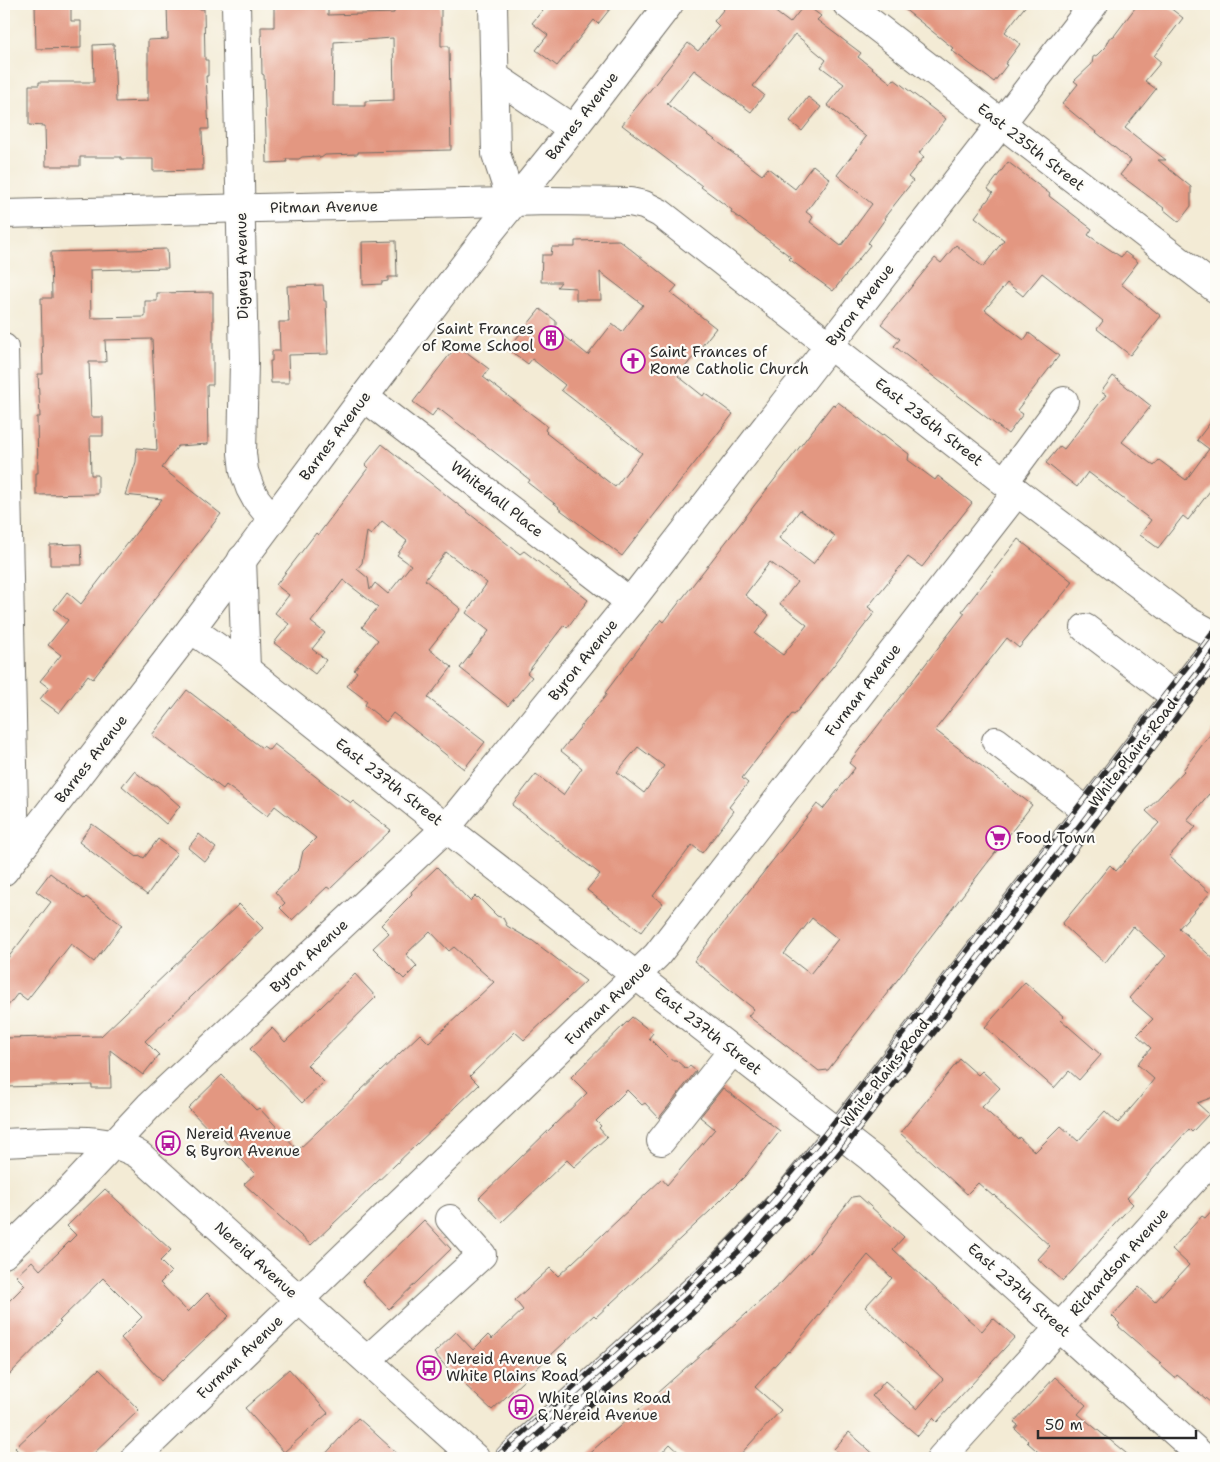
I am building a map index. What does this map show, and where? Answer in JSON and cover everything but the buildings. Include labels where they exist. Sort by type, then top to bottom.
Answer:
[{"type":"street","name":"Digney Avenue","points":[[236,4],[244,362],[243,462],[244,471],[256,500],[272,519]]},
{"type":"street","points":[[493,4],[496,154],[512,203]]},
{"type":"street","name":"Barnes Avenue","points":[[10,864],[192,629],[272,519],[512,203],[573,129],[669,4]]},
{"type":"street","name":"East 235th Street","points":[[847,4],[1216,289]]},
{"type":"street","name":"Byron Avenue","points":[[4,1254],[72,1188],[156,1099],[446,828],[630,602],[1094,4]]},
{"type":"street","points":[[494,76],[573,129]]},
{"type":"street","name":"Pitman Avenue","points":[[4,214],[512,203],[630,202],[644,205]]},
{"type":"street","name":"East 236th Street","points":[[644,205],[660,213],[1186,620],[1216,636]]},
{"type":"street","points":[[4,348],[10,864]]},
{"type":"street","name":"Whitehall Place","points":[[364,397],[630,602]]},
{"type":"street","name":"Furman Avenue","points":[[135,1458],[666,945],[1011,486],[1064,401]]},
{"type":"street","points":[[242,559],[246,669]]},
{"type":"street","points":[[1085,628],[1176,697]]},
{"type":"street","name":"East 237th Street","points":[[192,629],[246,669],[446,828],[839,1132],[900,1182],[1204,1458]]},
{"type":"street","name":"White Plains Road","points":[[509,1458],[721,1266],[784,1200],[839,1132],[1216,646]]},
{"type":"street","points":[[996,741],[1088,812]]},
{"type":"street","points":[[661,1141],[733,1050]]},
{"type":"street","name":"Nereid Avenue","points":[[4,1143],[84,1141],[113,1144],[131,1150],[144,1159],[475,1458]]},
{"type":"street","name":"Richardson Avenue","points":[[941,1458],[1216,1155]]},
{"type":"street","points":[[367,1360],[482,1255],[450,1219]]},
{"type":"railway","points":[[495,1458],[686,1286],[763,1206],[825,1134],[1216,629]]},
{"type":"railway","points":[[512,1458],[740,1250],[843,1132],[1216,649]]},
{"type":"railway","points":[[531,1458],[698,1308],[740,1268],[788,1216],[847,1144],[1002,945],[1216,666]]},
{"type":"place","name":"Saint Frances of Rome School","points":[[551,338]]},
{"type":"place","name":"Saint Frances of Rome Catholic Church","points":[[633,361]]},
{"type":"place","name":"Food Town","points":[[998,838]]},
{"type":"place","name":"Nereid Avenue & Byron Avenue","points":[[168,1143]]},
{"type":"place","name":"Nereid Avenue & White Plains Road","points":[[429,1368]]},
{"type":"place","name":"White Plains Road & Nereid Avenue","points":[[521,1407]]}]
